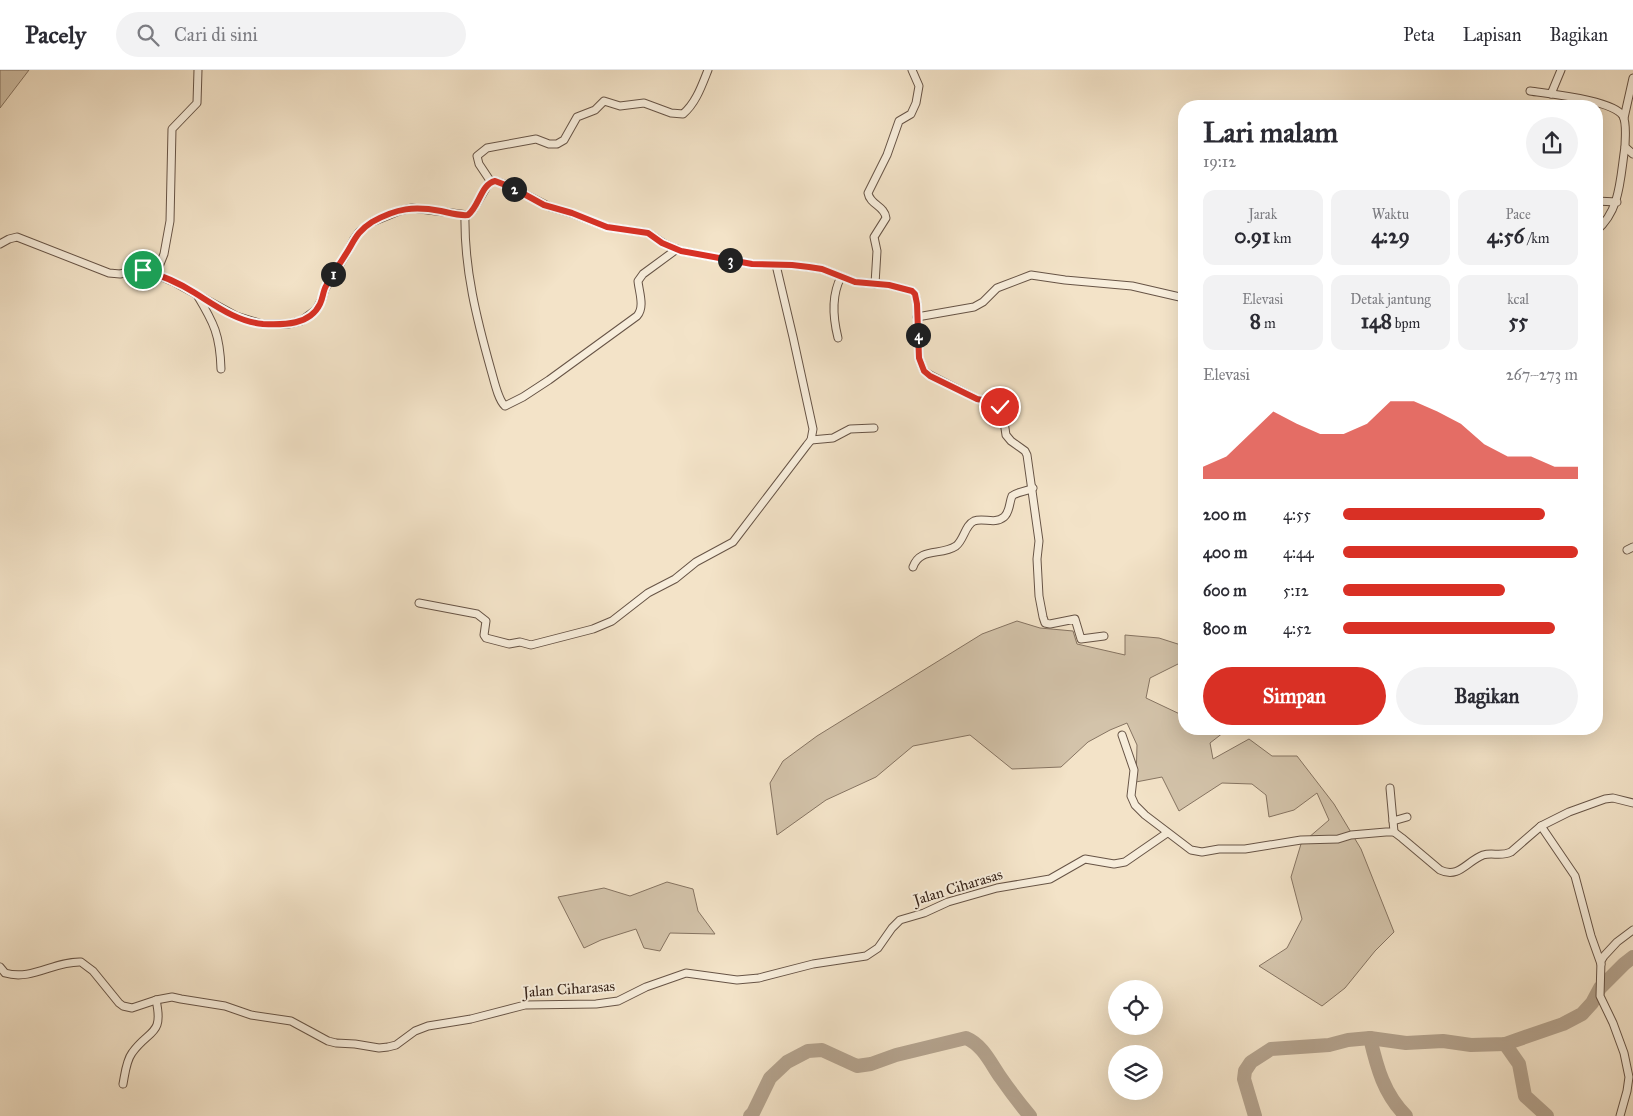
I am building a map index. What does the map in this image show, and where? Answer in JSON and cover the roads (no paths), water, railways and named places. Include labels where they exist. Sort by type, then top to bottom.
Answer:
[{"type":"street","points":[[156,274],[164,254],[170,221],[172,129],[197,103],[198,70]]},
{"type":"street","points":[[491,182],[477,161],[477,156],[487,148],[536,139],[548,144],[557,144],[564,140],[577,117],[596,110],[604,102],[620,106],[644,103],[683,114],[698,93],[708,70]]},
{"type":"street","points":[[876,284],[877,251],[874,237],[886,215],[869,198],[868,193],[887,155],[899,121],[911,114],[916,103],[919,86],[912,70]]},
{"type":"street","points":[[1551,94],[1561,70]]},
{"type":"street","points":[[1603,224],[1609,218],[1616,202],[1626,147],[1624,118],[1633,78]]},
{"type":"street","points":[[1530,91],[1584,100]]},
{"type":"street","points":[[1603,105],[1616,109],[1624,118]]},
{"type":"street","points":[[1626,147],[1633,154]]},
{"type":"street","points":[[0,244],[16,237],[109,273],[120,274],[137,270],[156,274],[242,319],[262,324],[288,324],[301,321],[316,310],[325,288],[348,252],[358,232],[372,222],[412,208],[429,209],[465,216],[473,210],[491,182]]},
{"type":"street","points":[[491,182],[502,183],[544,205],[572,213],[607,227],[648,233],[662,243],[677,249],[752,264],[792,265],[822,269],[855,282],[912,291],[916,298],[918,353],[924,371],[930,376],[977,399],[992,402],[1000,407],[1004,415],[1006,435],[1025,451],[1027,455],[1039,541],[1037,559],[1038,587],[1045,623],[1050,624],[1075,619],[1081,639],[1104,636]]},
{"type":"street","points":[[1603,201],[1616,202]]},
{"type":"street","points":[[465,216],[464,236],[472,295],[494,378],[505,406],[549,380],[638,316],[642,305],[639,278],[677,249]]},
{"type":"street","points":[[419,602],[477,614],[486,621],[484,635],[486,638],[509,644],[520,642],[531,645],[593,629],[612,621],[648,593],[675,579],[696,562],[733,542],[811,440],[813,429],[776,265]]},
{"type":"street","points":[[917,317],[974,307],[983,302],[997,288],[1031,275],[1132,286],[1178,297]]},
{"type":"street","points":[[838,338],[834,317],[834,300],[836,286],[841,277]]},
{"type":"street","points":[[196,294],[217,331],[220,369]]},
{"type":"street","points":[[811,440],[833,438],[850,429],[874,428]]},
{"type":"street","points":[[913,567],[915,561],[921,556],[956,546],[970,524],[975,521],[984,520],[991,522],[1004,517],[1012,496],[1032,488]]},
{"type":"street","points":[[1122,734],[1134,770],[1131,796],[1138,809],[1190,850],[1202,852],[1219,849],[1245,849],[1301,840],[1338,839],[1373,832],[1394,832],[1434,866],[1446,873],[1452,873],[1458,872],[1483,855],[1500,856],[1511,852],[1542,826],[1569,812],[1605,799],[1613,798],[1633,803]]},
{"type":"street","points":[[1390,788],[1394,832]]},
{"type":"street","points":[[1393,822],[1407,816]]},
{"type":"street","points":[[1542,826],[1575,876],[1591,936],[1601,964]]},
{"type":"street","name":"Jalan Ciharasas","points":[[0,967],[5,973],[23,976],[60,964],[81,962],[93,971],[123,1006],[132,1008],[172,997],[216,1004],[251,1015],[291,1021],[328,1041],[336,1043],[388,1048],[396,1045],[415,1031],[428,1026],[471,1019],[524,1005],[596,1004],[618,1000],[686,973],[737,980],[759,978],[813,964],[866,956],[878,948],[900,920],[924,913],[948,902],[997,888],[1050,878],[1085,859],[1114,864],[1125,862],[1167,833]]},
{"type":"street","points":[[1620,1116],[1629,1077],[1624,1053],[1599,993],[1601,959],[1633,930]]},
{"type":"street","points":[[123,1084],[130,1055],[156,1028],[158,1014],[156,1000]]},
{"type":"waterway","points":[[1255,1116],[1244,1079],[1245,1071],[1251,1062],[1271,1049],[1329,1045],[1348,1040],[1370,1038],[1406,1043],[1443,1041],[1471,1045],[1505,1044],[1563,1024],[1582,1014],[1592,1003],[1600,988],[1633,957]]},
{"type":"waterway","points":[[750,1116],[770,1078],[787,1062],[808,1051],[822,1050],[857,1066],[871,1064],[896,1055],[966,1038],[982,1050],[1030,1116]]},
{"type":"waterway","points":[[1370,1038],[1382,1080],[1392,1099],[1406,1116]]},
{"type":"waterway","points":[[1505,1044],[1519,1064],[1525,1096],[1547,1116]]}]
